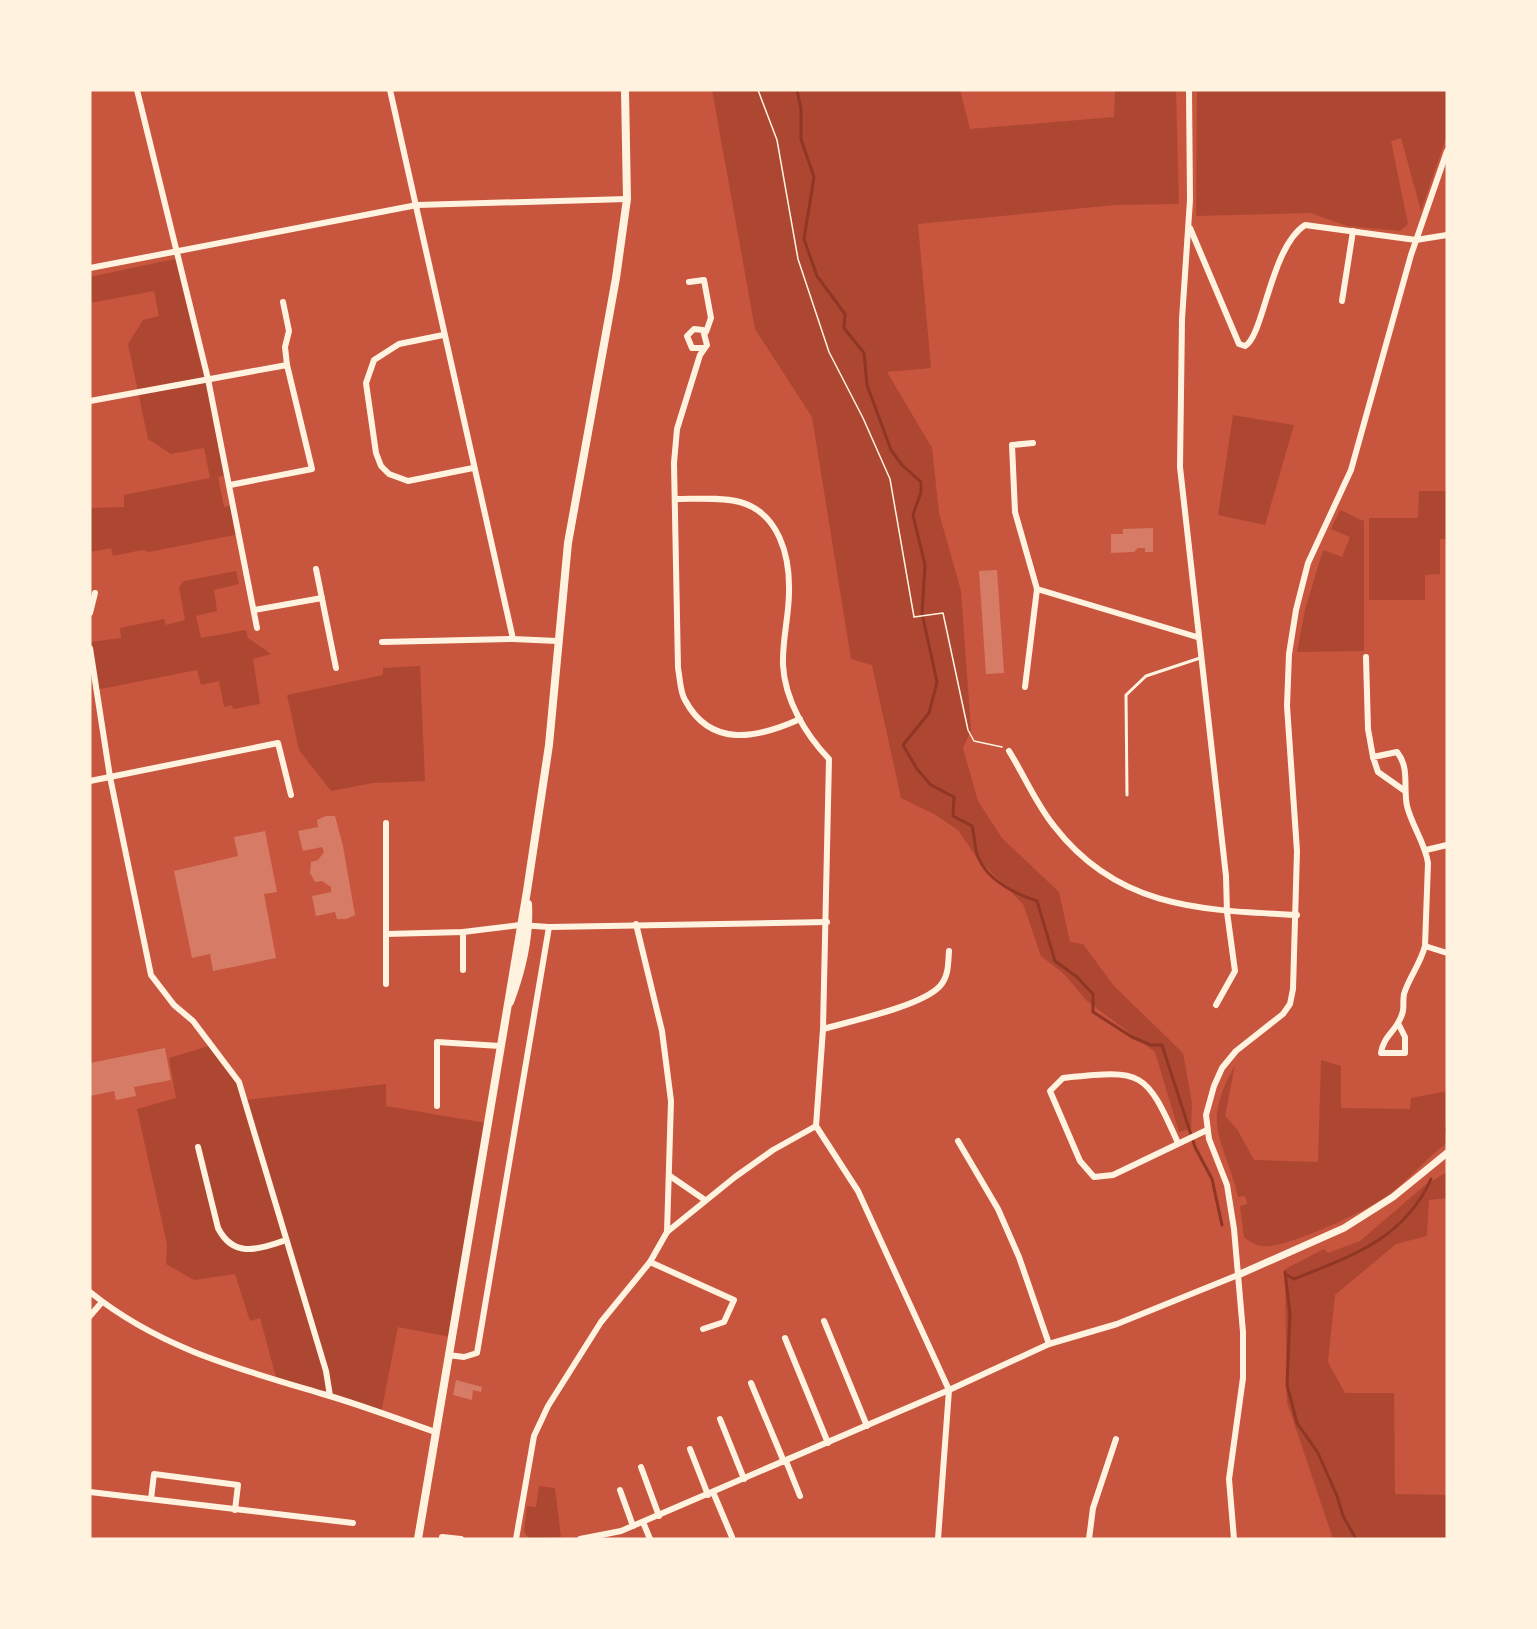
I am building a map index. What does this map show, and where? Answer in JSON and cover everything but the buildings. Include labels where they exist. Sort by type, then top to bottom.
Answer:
[{"type":"main road","points":[[418,1539],[505,1016],[516,986],[525,926],[527,891],[549,745],[568,543],[616,278],[627,199],[625,90]]},
{"type":"street","points":[[137,90],[208,380],[257,628]]},
{"type":"street","points":[[390,90],[417,205],[443,335],[513,639]]},
{"type":"street","points":[[1189,90],[1189,227],[1182,319],[1180,467],[1235,971],[1216,1005]]},
{"type":"street","points":[[1234,1539],[1228,1479],[1244,1356],[1238,1275],[1227,1185],[1206,1130],[1208,1103],[1222,1068],[1236,1051],[1283,1014],[1290,1004],[1293,989],[1297,915],[1297,840],[1287,706],[1289,654],[1293,632],[1308,563],[1351,470],[1416,240],[1447,151]]},
{"type":"street","points":[[90,268],[177,249],[417,205],[627,199]]},
{"type":"street","points":[[1189,227],[1239,344],[1245,346],[1252,339],[1266,293],[1291,237],[1300,228],[1311,224],[1416,240],[1447,236]]},
{"type":"street","points":[[1342,302],[1353,231]]},
{"type":"street","points":[[689,282],[704,280],[711,318],[705,332],[707,345],[704,348],[677,429],[674,463],[678,668],[684,699],[697,716],[715,732],[745,737],[776,730],[800,719]]},
{"type":"street","points":[[230,485],[312,469],[287,364],[285,347],[289,331],[283,302]]},
{"type":"street","points":[[704,348],[692,348],[687,336],[694,328],[705,332]]},
{"type":"street","points":[[443,335],[399,344],[374,360],[366,382],[376,453],[381,466],[397,479],[408,481],[473,468]]},
{"type":"street","points":[[90,402],[287,364]]},
{"type":"street","points":[[1024,687],[1037,588],[1016,512],[1012,445],[1034,443]]},
{"type":"street","points":[[676,499],[725,500],[742,503],[762,513],[782,539],[788,557],[789,592],[783,666],[790,694],[800,719],[814,743],[829,759],[827,922],[816,1126],[858,1191],[949,1390],[938,1539]]},
{"type":"street","points":[[316,569],[336,668]]},
{"type":"street","points":[[1037,588],[1197,637]]},
{"type":"street","points":[[90,613],[95,593]]},
{"type":"street","points":[[254,610],[322,598]]},
{"type":"street","points":[[382,642],[513,639],[557,641]]},
{"type":"street","points":[[90,648],[110,777],[151,975],[174,1005],[193,1020],[239,1082],[326,1371],[330,1396]]},
{"type":"street","points":[[1366,657],[1368,729],[1373,757],[1378,772],[1405,791]]},
{"type":"street","points":[[90,781],[278,743],[291,795]]},
{"type":"street","points":[[1009,751],[1051,823],[1066,842],[1119,882],[1151,898],[1227,912],[1297,915]]},
{"type":"street","points":[[1373,757],[1397,752],[1402,758],[1406,775],[1405,791],[1413,826],[1426,850],[1428,887],[1425,946],[1421,964],[1404,995],[1405,1007],[1398,1023],[1383,1043],[1381,1053],[1405,1053],[1405,1037],[1398,1023]]},
{"type":"street","points":[[386,823],[386,984]]},
{"type":"street","points":[[1426,850],[1447,845]]},
{"type":"street","points":[[386,934],[463,933],[525,926],[827,922]]},
{"type":"street","points":[[636,924],[662,1031],[671,1101],[668,1232]]},
{"type":"street","points":[[448,1354],[464,1358],[477,1353],[549,927]]},
{"type":"street","points":[[463,933],[463,970]]},
{"type":"street","points":[[1425,946],[1447,953]]},
{"type":"street","points":[[823,1029],[904,1006],[939,987],[947,974],[949,951]]},
{"type":"street","points":[[437,1106],[437,1042],[500,1046]]},
{"type":"street","points":[[1178,1143],[1156,1095],[1143,1082],[1130,1076],[1118,1072],[1063,1078],[1050,1091],[1080,1161],[1094,1177],[1113,1175],[1206,1130]]},
{"type":"street","points":[[516,1539],[534,1436],[548,1406],[601,1322],[650,1262],[668,1232],[705,1200],[773,1150],[816,1126]]},
{"type":"street","points":[[958,1141],[998,1209],[1019,1257],[1048,1344]]},
{"type":"street","points":[[198,1147],[218,1228],[224,1239],[232,1247],[242,1250],[286,1240]]},
{"type":"street","points":[[580,1539],[633,1526],[659,1516],[949,1390],[1048,1344],[1117,1324],[1238,1275],[1344,1228],[1393,1197],[1447,1153]]},
{"type":"street","points":[[670,1176],[705,1200]]},
{"type":"street","points":[[650,1262],[734,1300],[724,1322],[704,1329]]},
{"type":"street","points":[[90,1292],[145,1331],[203,1358],[330,1396],[435,1432]]},
{"type":"street","points":[[90,1316],[102,1302]]},
{"type":"street","points":[[824,1321],[867,1426]]},
{"type":"street","points":[[785,1338],[828,1443]]},
{"type":"street","points":[[751,1383],[800,1496]]},
{"type":"street","points":[[720,1419],[744,1479]]},
{"type":"street","points":[[1089,1539],[1093,1508],[1116,1439]]},
{"type":"street","points":[[690,1449],[732,1537]]},
{"type":"street","points":[[641,1467],[659,1516]]},
{"type":"street","points":[[151,1499],[154,1474],[238,1485],[235,1510]]},
{"type":"street","points":[[620,1490],[633,1526]]},
{"type":"street","points":[[90,1492],[353,1523]]},
{"type":"street","points":[[643,1522],[650,1539]]},
{"type":"street","points":[[442,1537],[461,1539]]},
{"type":"lane","points":[[1127,795],[1126,695],[1146,676],[1200,658]]},
{"type":"path","points":[[758,90],[777,140],[798,259],[829,352],[863,418],[890,479],[914,617],[943,613],[968,730],[974,741],[996,745],[1009,751]]},
{"type":"shaded area","points":[[712,90],[960,90],[970,129],[1114,117],[1115,90],[1176,90],[1179,204],[1116,205],[918,224],[931,368],[887,372],[932,448],[939,513],[961,591],[971,730],[963,748],[978,801],[1002,838],[1059,892],[1070,942],[1083,944],[1114,986],[1183,1053],[1192,1103],[1191,1129],[1179,1132],[1155,1052],[1087,1001],[1064,974],[1041,956],[1023,904],[976,857],[958,830],[934,814],[901,798],[872,665],[851,659],[812,417],[755,329]]},
{"type":"shaded area","points":[[1197,90],[1447,90],[1447,135],[1421,211],[1401,138],[1391,141],[1408,224],[1400,231],[1347,226],[1311,213],[1196,216]]},
{"type":"shaded area","points":[[179,258],[228,474],[218,477],[224,507],[234,505],[239,534],[149,552],[142,550],[113,556],[111,548],[90,552],[90,508],[124,507],[124,495],[210,478],[204,448],[171,454],[148,439],[128,344],[143,320],[159,316],[154,291],[90,303],[90,277]]},
{"type":"shaded area","points":[[1233,415],[1294,425],[1265,525],[1218,515]]},
{"type":"shaded area","points":[[1419,491],[1447,491],[1447,539],[1440,539],[1440,574],[1425,575],[1425,600],[1369,600],[1369,518],[1418,518]]},
{"type":"shaded area","points":[[1340,510],[1364,521],[1364,651],[1297,652],[1305,610],[1323,550],[1342,557],[1350,537],[1331,529]]},
{"type":"shaded area","points":[[236,571],[239,584],[214,590],[217,611],[196,616],[201,638],[246,630],[248,638],[271,654],[253,659],[260,704],[233,709],[232,705],[224,707],[219,681],[201,685],[197,670],[96,690],[90,642],[121,638],[120,628],[164,619],[166,625],[185,620],[179,587],[184,581]]},
{"type":"shaded area","points":[[420,666],[425,781],[373,783],[331,791],[299,750],[287,695],[383,675],[383,668]]},
{"type":"shaded area","points":[[212,1045],[239,1082],[245,1100],[386,1084],[386,1106],[486,1123],[451,1337],[398,1327],[381,1413],[277,1381],[260,1318],[250,1321],[235,1274],[194,1280],[166,1264],[167,1244],[137,1109],[176,1098],[169,1058]]},
{"type":"shaded area","points":[[1321,1060],[1341,1066],[1341,1108],[1410,1109],[1411,1098],[1447,1091],[1447,1143],[1396,1189],[1378,1202],[1330,1226],[1281,1244],[1262,1246],[1250,1242],[1244,1237],[1240,1206],[1247,1204],[1245,1196],[1238,1197],[1218,1132],[1219,1104],[1225,1086],[1235,1065],[1225,1116],[1237,1129],[1254,1160],[1318,1162]]},
{"type":"shaded area","points":[[1447,1172],[1447,1198],[1429,1200],[1427,1236],[1396,1244],[1335,1295],[1328,1362],[1345,1393],[1394,1393],[1395,1494],[1447,1495],[1447,1539],[1333,1539],[1287,1402],[1285,1269],[1324,1249],[1328,1253],[1360,1241],[1424,1186]]},
{"type":"shaded area","points":[[539,1486],[555,1488],[561,1537],[529,1539],[524,1532],[527,1506],[536,1507]]},
{"type":"waterway","points":[[797,90],[801,109],[801,139],[814,177],[804,239],[817,276],[845,314],[844,328],[864,353],[867,385],[891,450],[902,465],[921,482],[921,492],[913,515],[925,565],[922,613],[937,682],[929,713],[903,745],[917,769],[931,785],[954,797],[953,816],[972,826],[977,855],[989,874],[1020,895],[1037,901],[1055,961],[1077,977],[1093,994],[1093,1012],[1132,1037],[1151,1045],[1162,1045],[1195,1147],[1212,1179],[1222,1225]]},
{"type":"waterway","points":[[1446,1131],[1447,1127]]},
{"type":"waterway","points":[[1287,1275],[1294,1279],[1374,1243],[1406,1217],[1420,1200],[1431,1179]]},
{"type":"waterway","points":[[1285,1272],[1290,1314],[1287,1385],[1297,1423],[1318,1453],[1343,1516],[1356,1539]]}]
